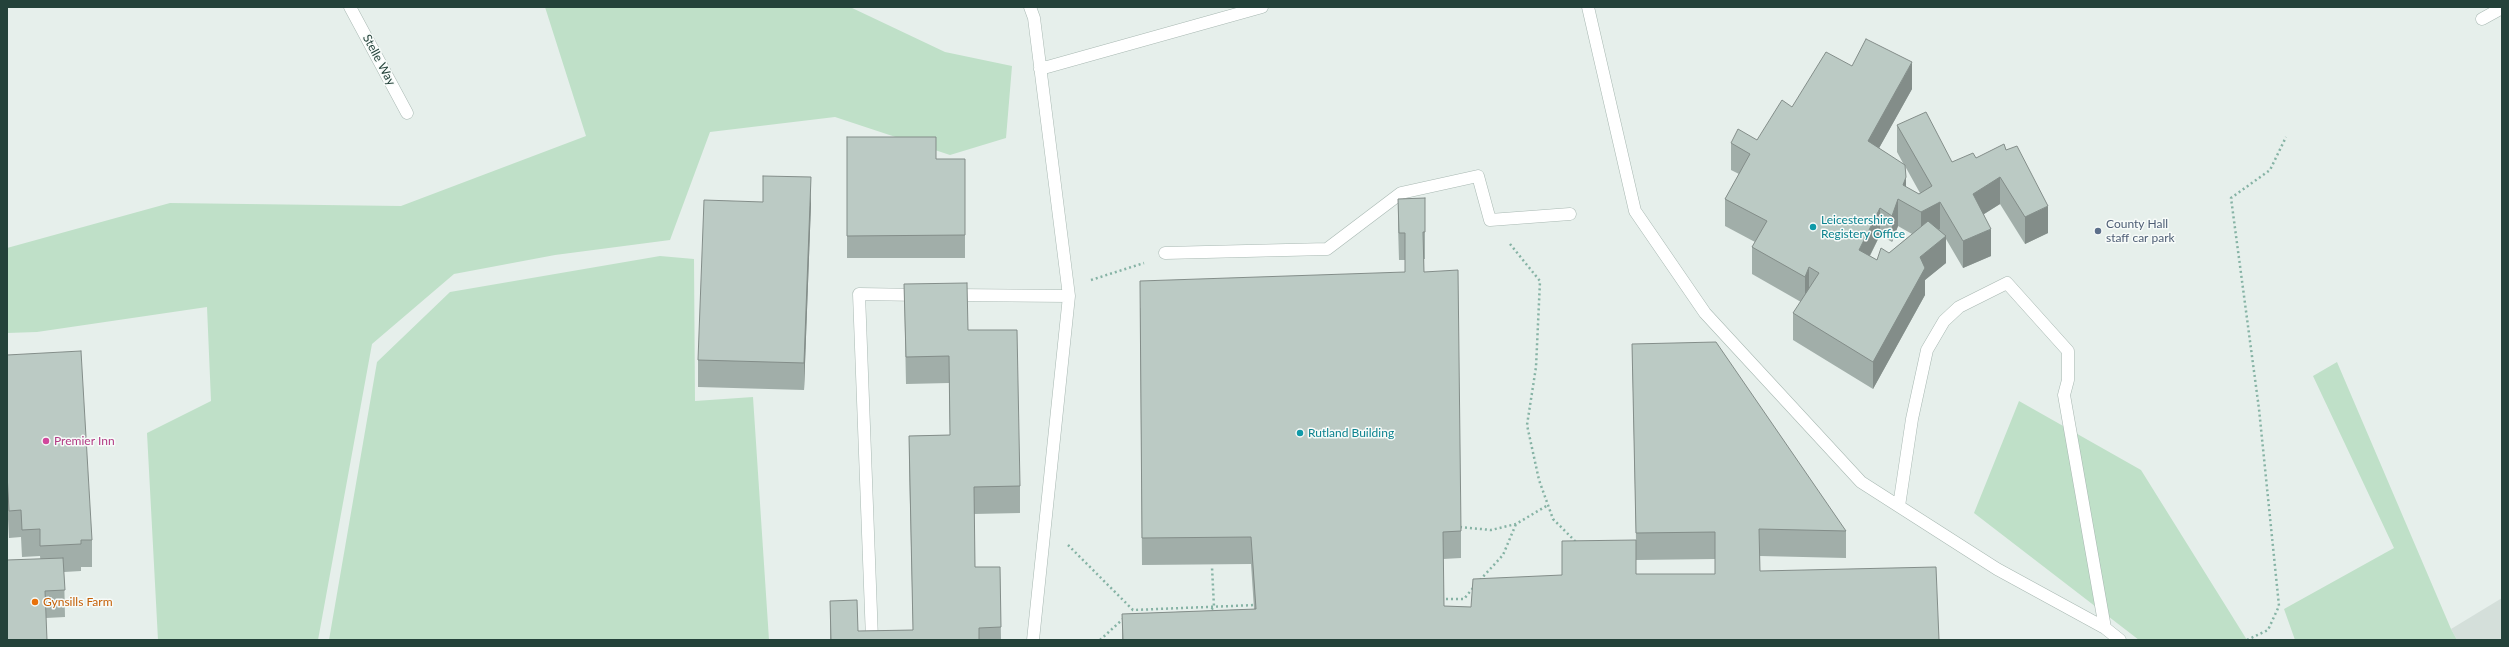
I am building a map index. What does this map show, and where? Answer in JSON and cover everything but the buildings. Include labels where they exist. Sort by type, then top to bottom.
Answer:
[{"type":"street","name":"Stelle Way","points":[[350,7],[407,113]]},
{"type":"street","points":[[1030,7],[1034,18],[1069,296],[1033,640]]},
{"type":"street","points":[[1040,69],[1262,7]]},
{"type":"street","points":[[1588,7],[1635,211],[1705,313],[1861,482],[1997,569],[2105,628],[2120,640]]},
{"type":"street","points":[[2482,19],[2502,8]]},
{"type":"street","points":[[1165,253],[1327,249],[1401,193],[1478,176],[1490,220],[1570,214]]},
{"type":"street","points":[[1899,506],[1912,419],[1927,350],[1944,320],[1959,307],[2007,283],[2068,352],[2068,380],[2064,395],[2105,628]]},
{"type":"street","points":[[872,639],[859,294],[1069,296]]},
{"type":"path","points":[[2247,640],[2268,630],[2279,606],[2259,409],[2231,198],[2270,170],[2286,137]]},
{"type":"path","points":[[1490,220],[1540,281],[1536,367],[1527,425],[1539,480],[1553,519],[1580,546]]},
{"type":"path","points":[[1089,281],[1152,261],[1165,253]]},
{"type":"path","points":[[1460,526],[1491,530],[1516,524],[1548,506]]},
{"type":"path","points":[[1046,523],[1133,610]]},
{"type":"path","points":[[1438,599],[1464,599],[1503,555],[1516,524]]},
{"type":"path","points":[[1204,617],[1214,607],[1212,567]]},
{"type":"path","points":[[1100,640],[1133,610],[1261,605]]},
{"type":"shaded area","points":[[2502,598],[2502,640],[2457,640],[2451,629]]},
{"type":"green space","points":[[545,7],[850,7],[945,52],[1012,66],[1006,138],[950,155],[835,117],[710,132],[670,240],[555,255],[454,274],[372,344],[318,640],[158,640],[147,433],[211,401],[207,307],[37,332],[7,333],[7,248],[170,203],[401,206],[586,136]]},
{"type":"green space","points":[[660,256],[694,259],[695,401],[753,397],[769,640],[329,640],[377,362],[450,292]]},
{"type":"green space","points":[[2337,362],[2457,640],[2295,640],[2284,609],[2394,548],[2313,376]]},
{"type":"green space","points":[[2019,401],[2141,470],[2247,640],[2139,640],[1974,513]]},
{"type":"place","name":"Leicestershire Registery Office","points":[[1813,227]]},
{"type":"place","name":"County Hall staff car park","points":[[2098,231]]},
{"type":"place","name":"Rutland Building","points":[[1300,433]]},
{"type":"place","name":"Premier Inn","points":[[46,441]]},
{"type":"place","name":"Gynsills Farm","points":[[35,602]]}]
